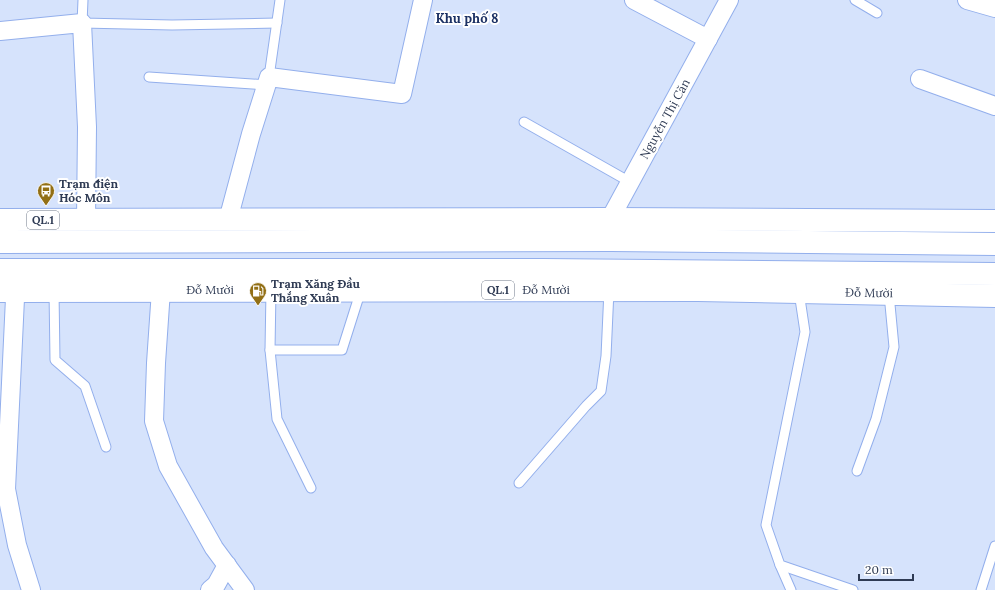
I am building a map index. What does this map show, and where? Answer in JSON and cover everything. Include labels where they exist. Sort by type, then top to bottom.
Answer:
[{"type":"highway","name":"QL.1","points":[[0,220],[228,220],[611,230],[995,244]]},
{"type":"highway","name":"QL.1","points":[[0,242],[995,221]]},
{"type":"highway","name":"Đỗ Mười","points":[[8,281],[543,270],[995,274]]},
{"type":"highway","name":"Đỗ Mười","points":[[8,281],[54,291],[609,290],[995,296]]},
{"type":"street","points":[[228,220],[251,134],[268,81],[402,94],[423,0]]},
{"type":"street","points":[[634,0],[708,40]]},
{"type":"street","name":"Nguyễn Thị Căn","points":[[611,230],[630,182],[729,0]]},
{"type":"street","points":[[967,0],[995,8]]},
{"type":"street","points":[[0,31],[82,23],[87,127],[86,220]]},
{"type":"street","points":[[920,79],[995,106]]},
{"type":"street","points":[[8,281],[6,489],[17,545],[31,590]]},
{"type":"street","points":[[161,290],[154,421],[168,466],[214,548],[245,590]]},
{"type":"street","points":[[210,590],[216,584],[227,565]]},
{"type":"lane","points":[[83,0],[82,23],[172,25],[277,23]]},
{"type":"lane","points":[[149,77],[268,81],[280,0]]},
{"type":"lane","points":[[856,0],[877,13]]},
{"type":"lane","points":[[524,122],[630,182]]},
{"type":"lane","points":[[271,290],[270,350],[277,419],[311,488]]},
{"type":"lane","points":[[270,350],[342,350],[362,290]]},
{"type":"lane","points":[[519,483],[586,406],[601,391],[606,356],[609,290]]},
{"type":"lane","points":[[54,291],[55,360],[85,386],[106,447]]},
{"type":"lane","points":[[791,590],[780,566],[766,525],[805,332],[799,292]]},
{"type":"lane","points":[[857,471],[876,419],[894,347],[889,294]]},
{"type":"lane","points":[[982,590],[995,546]]},
{"type":"lane","points":[[780,566],[854,590]]},
{"type":"place","name":"Trạm điện Hóc Môn","points":[[46,206]]},
{"type":"place","name":"Trạm Xăng Đầu Thắng Xuân","points":[[258,306]]},
{"type":"district","name":"Khu phố 8","points":[[467,18]]}]
